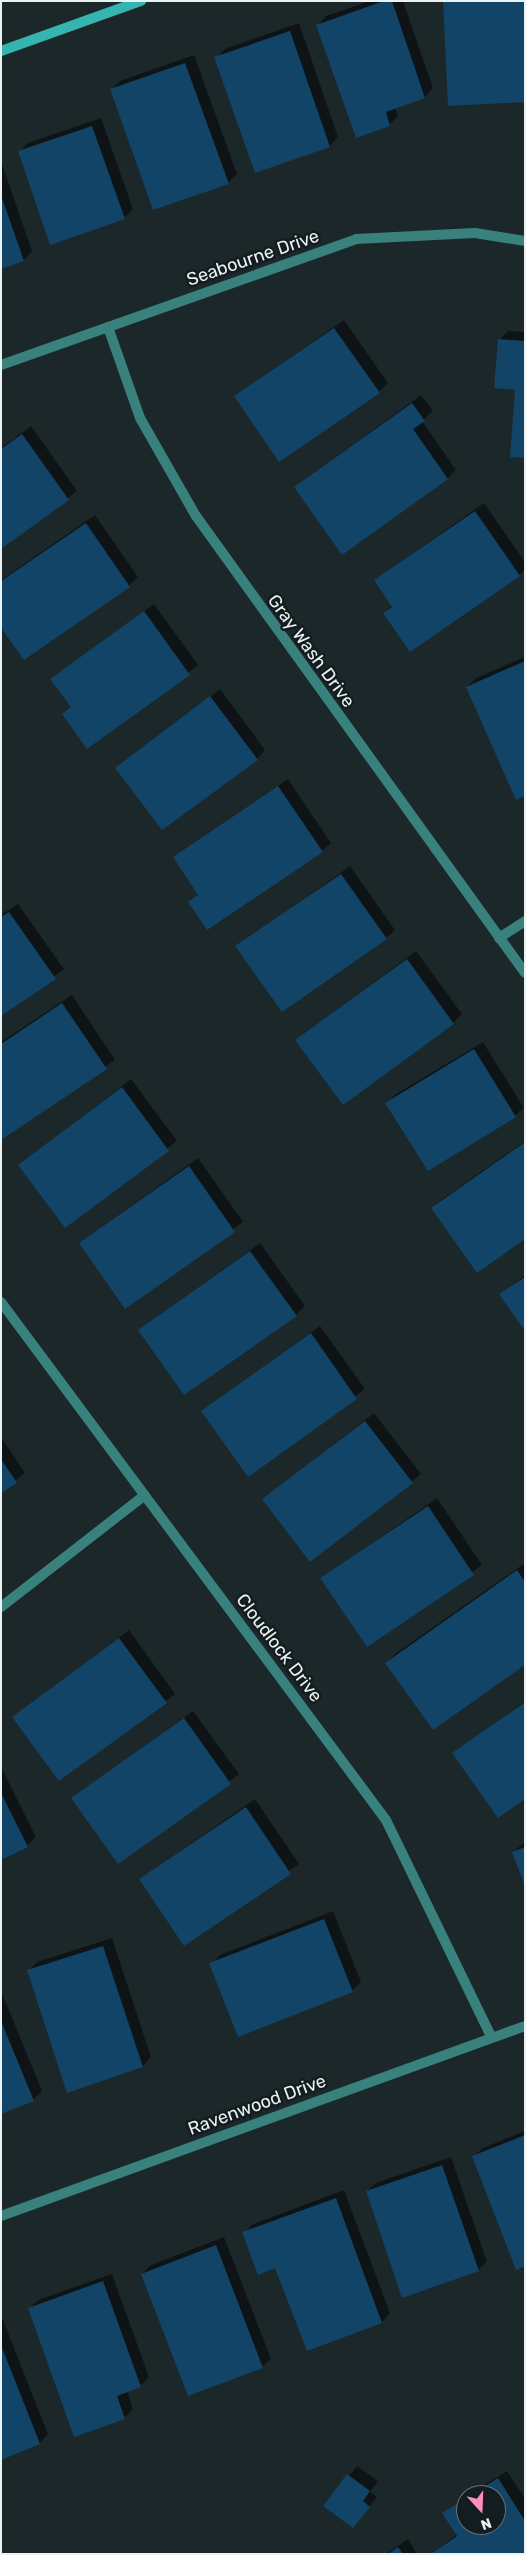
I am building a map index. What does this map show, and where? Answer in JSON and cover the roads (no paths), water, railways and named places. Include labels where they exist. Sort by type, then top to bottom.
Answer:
[{"type":"main road","points":[[1,51],[141,1]]},
{"type":"street","name":"Seabourne Drive","points":[[1,365],[356,239],[475,233],[525,241]]},
{"type":"street","name":"Gray Wash Drive","points":[[108,326],[140,418],[196,516],[525,973]]},
{"type":"street","points":[[499,938],[525,921]]},
{"type":"street","name":"Cloudlock Drive","points":[[1,1302],[386,1820],[492,2038]]},
{"type":"street","points":[[1,1607],[145,1495]]},
{"type":"street","name":"Ravenwood Drive","points":[[1,2216],[525,2026]]}]
